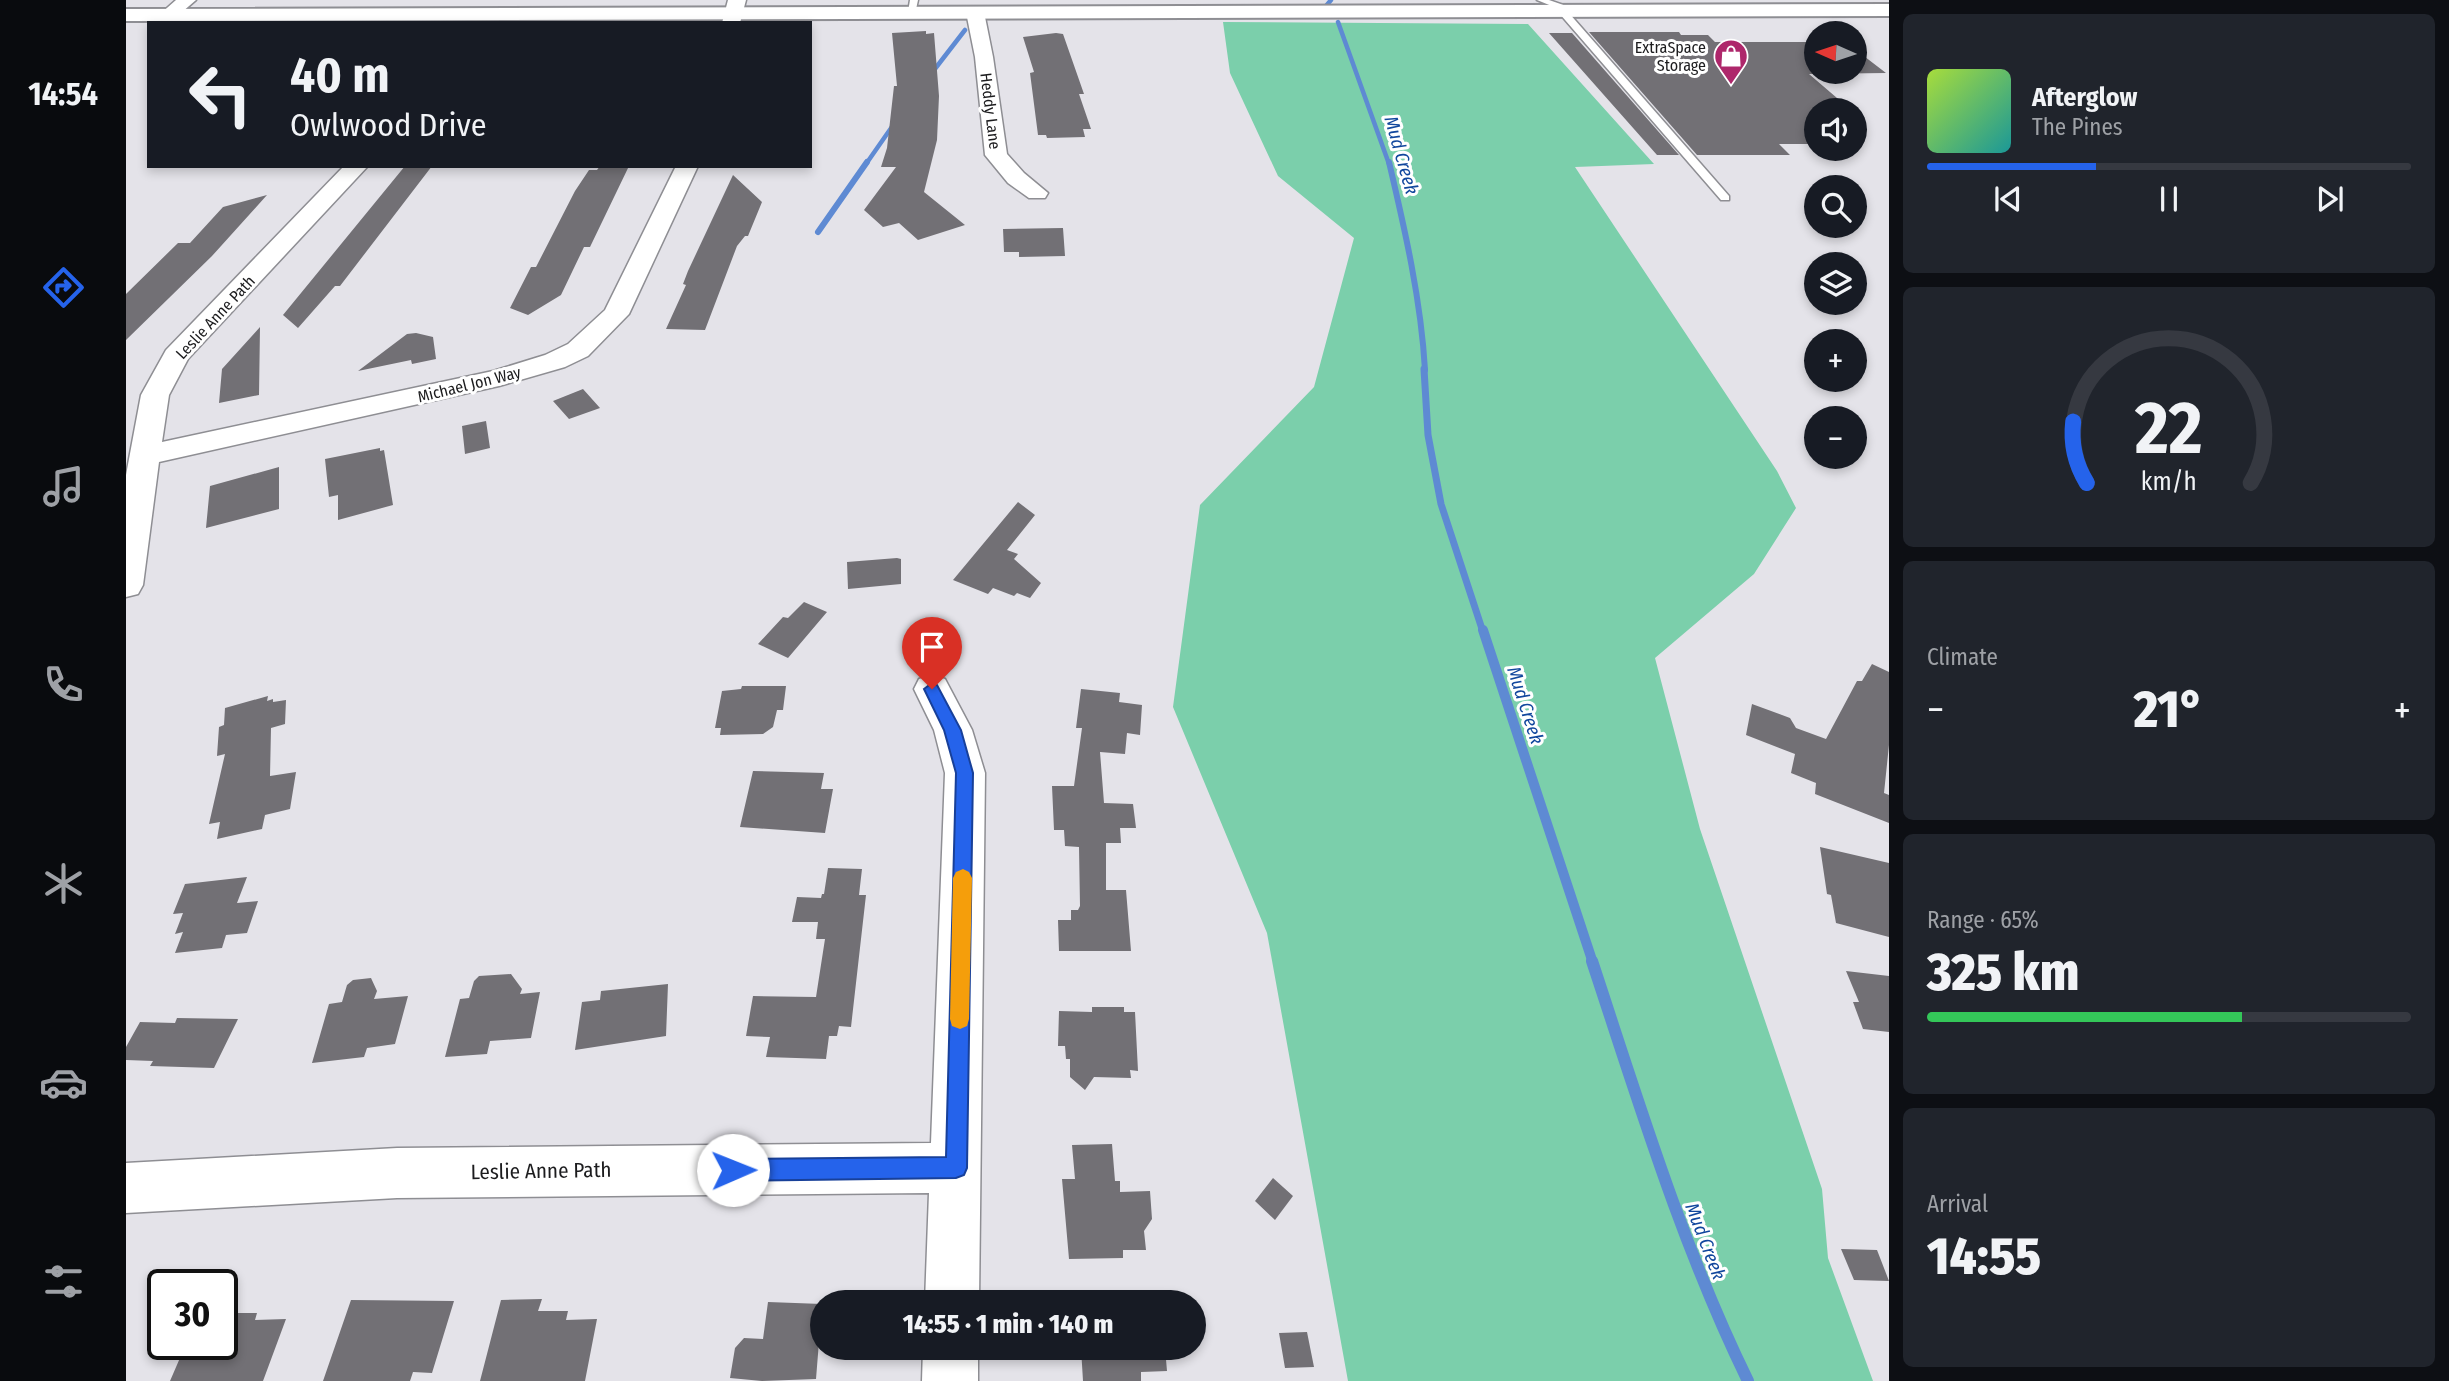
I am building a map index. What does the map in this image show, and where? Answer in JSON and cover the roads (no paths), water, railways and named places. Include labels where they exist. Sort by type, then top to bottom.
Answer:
[{"type":"street","points":[[168,15],[187,0]]},
{"type":"street","points":[[1777,0],[1889,26]]},
{"type":"street","points":[[126,15],[454,18],[913,6],[975,12],[1889,10]]},
{"type":"street","name":"Heddy Lane","points":[[975,12],[984,57],[996,155],[1016,178],[1037,193]]},
{"type":"street","name":"Leslie Anne Path","points":[[126,585],[134,518],[155,395],[176,356],[355,168]]},
{"type":"street","name":"Michael Jon Way","points":[[145,454],[499,379],[555,361],[578,350],[616,314],[686,168]]},
{"type":"street","points":[[932,689],[953,730],[965,773],[952,1290]]},
{"type":"street","name":"Leslie Anne Path","points":[[126,1188],[397,1173],[956,1168]]},
{"type":"street","points":[[950,1381],[951,1360]]},
{"type":"lane","points":[[1541,0],[1567,11],[1725,198]]},
{"type":"waterway","name":"Mud Creek","points":[[1326,6],[1331,0]]},
{"type":"waterway","name":"Mud Creek","points":[[1338,22],[1389,164]]},
{"type":"waterway","points":[[931,74],[965,30]]},
{"type":"waterway","points":[[866,164],[896,121]]},
{"type":"waterway","points":[[818,232],[867,162]]},
{"type":"waterway","name":"Mud Creek","points":[[1389,162],[1416,291],[1425,370]]},
{"type":"waterway","name":"Mud Creek","points":[[1424,369],[1428,435],[1441,504],[1483,632]]},
{"type":"waterway","name":"Mud Creek","points":[[1483,630],[1593,963]]},
{"type":"waterway","name":"Mud Creek","points":[[1592,961],[1682,1226],[1724,1330],[1748,1381]]},
{"type":"place","name":"ExtraSpace Storage","points":[[1731,86]]}]
